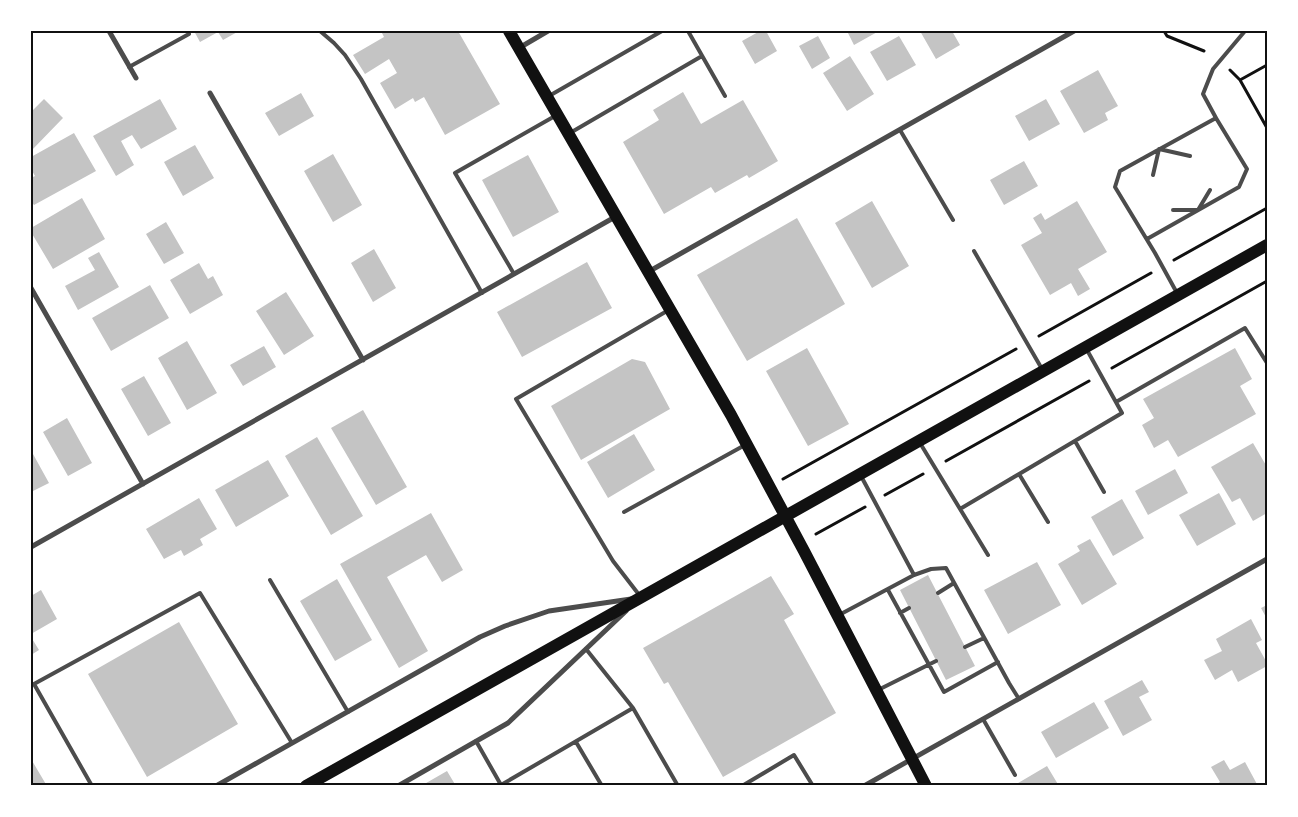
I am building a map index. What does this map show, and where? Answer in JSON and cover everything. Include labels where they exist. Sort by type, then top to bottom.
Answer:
[{"type":"main road","points":[[509,31],[746,444],[800,543],[926,786]]},
{"type":"main road","points":[[306,786],[1267,245]]},
{"type":"street","points":[[109,31],[136,78]]},
{"type":"street","points":[[519,48],[548,31]]},
{"type":"street","points":[[647,272],[1074,31]]},
{"type":"street","points":[[210,93],[363,360]]},
{"type":"street","points":[[31,547],[616,217]]},
{"type":"street","points":[[31,288],[143,484]]},
{"type":"street","points":[[864,786],[1267,559]]},
{"type":"street","points":[[398,786],[508,722],[641,597]]},
{"type":"street","points":[[216,786],[480,637],[549,611],[641,597]]},
{"type":"lane","points":[[320,31],[345,55],[361,79],[482,293]]},
{"type":"lane","points":[[547,97],[662,31]]},
{"type":"lane","points":[[688,31],[724,96]]},
{"type":"lane","points":[[1147,239],[1239,187],[1247,169],[1203,94],[1213,69],[1245,31]]},
{"type":"lane","points":[[129,67],[189,34]]},
{"type":"lane","points":[[568,134],[702,56]]},
{"type":"lane","points":[[514,274],[455,173],[557,115]]},
{"type":"lane","points":[[1178,295],[1115,187],[1120,171],[1216,118]]},
{"type":"lane","points":[[900,130],[952,220]]},
{"type":"lane","points":[[1159,149],[1190,156]]},
{"type":"lane","points":[[1153,175],[1159,149]]},
{"type":"lane","points":[[1198,210],[1210,190]]},
{"type":"lane","points":[[1173,210],[1198,210]]},
{"type":"lane","points":[[974,251],[1043,371]]},
{"type":"lane","points":[[641,597],[612,561],[516,399],[669,310]]},
{"type":"lane","points":[[1116,402],[1245,328],[1267,363]]},
{"type":"lane","points":[[960,509],[1122,414],[1085,347]]},
{"type":"lane","points":[[919,441],[988,555]]},
{"type":"lane","points":[[1075,441],[1104,492]]},
{"type":"lane","points":[[624,512],[746,444]]},
{"type":"lane","points":[[860,474],[914,576]]},
{"type":"lane","points":[[1019,474],[1048,522]]},
{"type":"lane","points":[[838,616],[914,576],[931,569],[946,568],[1019,698]]},
{"type":"lane","points":[[270,580],[348,712]]},
{"type":"lane","points":[[938,593],[954,583]]},
{"type":"lane","points":[[888,590],[944,692],[998,662]]},
{"type":"lane","points":[[92,786],[34,684],[200,593],[292,743]]},
{"type":"lane","points":[[900,613],[909,608]]},
{"type":"lane","points":[[965,646],[984,638]]},
{"type":"lane","points":[[586,649],[633,708],[678,786]]},
{"type":"lane","points":[[876,690],[936,661]]},
{"type":"lane","points":[[476,741],[501,785],[633,708]]},
{"type":"lane","points":[[983,719],[1015,775]]},
{"type":"lane","points":[[576,742],[602,786]]},
{"type":"lane","points":[[742,786],[794,756],[813,786]]},
{"type":"path","points":[[1164,31],[1168,36],[1204,52]]},
{"type":"path","points":[[1240,80],[1267,65]]},
{"type":"path","points":[[1230,70],[1240,80],[1267,128]]},
{"type":"path","points":[[800,543],[1267,281]]},
{"type":"building","points":[[194,31],[239,31],[223,40],[218,32],[200,42]]},
{"type":"building","points":[[381,31],[458,31],[500,104],[445,135],[424,97],[415,102],[413,98],[395,109],[380,83],[397,73],[389,59],[365,74],[353,55],[384,37]]},
{"type":"building","points":[[760,31],[766,31],[777,51],[755,64],[742,41]]},
{"type":"building","points":[[847,31],[879,31],[854,45]]},
{"type":"building","points":[[920,31],[952,31],[960,45],[936,59]]},
{"type":"building","points":[[818,36],[830,58],[812,69],[799,46]]},
{"type":"building","points":[[899,36],[916,65],[887,81],[870,52]]},
{"type":"building","points":[[850,56],[874,94],[847,111],[823,73]]},
{"type":"building","points":[[1098,70],[1118,106],[1105,113],[1108,120],[1084,133],[1060,91]]},
{"type":"building","points":[[683,92],[701,124],[743,100],[778,161],[749,178],[747,175],[715,193],[711,187],[664,214],[623,142],[659,120],[653,110]]},
{"type":"building","points":[[301,93],[314,116],[279,136],[265,113]]},
{"type":"building","points":[[44,99],[63,118],[31,151],[31,112]]},
{"type":"building","points":[[160,99],[177,129],[141,149],[132,135],[121,141],[134,165],[116,176],[93,136]]},
{"type":"building","points":[[1046,99],[1060,124],[1029,141],[1015,116]]},
{"type":"building","points":[[74,133],[96,171],[34,205],[31,201],[31,178],[35,176],[31,169],[31,157]]},
{"type":"building","points":[[195,145],[214,178],[183,196],[164,162]]},
{"type":"building","points":[[333,154],[362,205],[333,222],[304,171]]},
{"type":"building","points":[[528,155],[559,212],[513,237],[482,180]]},
{"type":"building","points":[[1024,161],[1038,186],[1004,205],[990,180]]},
{"type":"building","points":[[82,198],[105,239],[53,269],[31,232],[31,228]]},
{"type":"building","points":[[872,201],[909,266],[872,288],[835,223]]},
{"type":"building","points":[[1077,201],[1107,252],[1078,269],[1090,289],[1078,296],[1071,283],[1050,295],[1021,245],[1042,233],[1033,218],[1041,213],[1045,220]]},
{"type":"building","points":[[797,218],[845,304],[747,361],[697,275]]},
{"type":"building","points":[[166,222],[184,253],[164,264],[146,234]]},
{"type":"building","points":[[374,249],[396,288],[373,302],[351,263]]},
{"type":"building","points":[[99,252],[119,287],[78,310],[65,286],[95,270],[88,258]]},
{"type":"building","points":[[587,262],[612,308],[522,357],[497,312]]},
{"type":"building","points":[[199,263],[208,279],[213,276],[223,295],[190,314],[170,280]]},
{"type":"building","points":[[150,285],[169,318],[111,351],[92,318]]},
{"type":"building","points":[[286,292],[314,336],[284,355],[256,311]]},
{"type":"building","points":[[187,341],[217,393],[187,410],[158,358]]},
{"type":"building","points":[[264,346],[276,367],[243,386],[230,365]]},
{"type":"building","points":[[807,348],[849,424],[808,446],[766,371]]},
{"type":"building","points":[[1235,348],[1252,379],[1240,386],[1256,414],[1178,457],[1168,440],[1154,448],[1142,425],[1154,418],[1143,399]]},
{"type":"building","points":[[632,359],[645,362],[670,409],[581,460],[551,406]]},
{"type":"building","points":[[144,376],[171,423],[148,436],[121,389]]},
{"type":"building","points":[[363,410],[407,487],[376,505],[331,428]]},
{"type":"building","points":[[67,418],[92,463],[68,476],[43,432]]},
{"type":"building","points":[[634,434],[655,470],[608,498],[587,462]]},
{"type":"building","points":[[317,437],[363,516],[331,535],[285,456]]},
{"type":"building","points":[[1253,443],[1267,467],[1267,513],[1253,521],[1240,498],[1232,502],[1211,467]]},
{"type":"building","points":[[33,454],[49,483],[31,492],[31,455]]},
{"type":"building","points":[[268,460],[289,496],[236,527],[215,490]]},
{"type":"building","points":[[1175,469],[1188,493],[1148,515],[1135,491]]},
{"type":"building","points":[[1219,493],[1236,524],[1197,546],[1179,515]]},
{"type":"building","points":[[199,498],[217,529],[200,539],[203,545],[184,556],[181,550],[164,559],[146,529]]},
{"type":"building","points":[[1122,499],[1144,538],[1113,556],[1091,517]]},
{"type":"building","points":[[431,513],[463,570],[442,582],[426,555],[387,577],[428,651],[399,668],[340,564]]},
{"type":"building","points":[[1090,539],[1117,584],[1082,605],[1058,564],[1080,551],[1077,546]]},
{"type":"building","points":[[1037,562],[1061,605],[1008,634],[984,590]]},
{"type":"building","points":[[928,575],[975,666],[946,680],[900,590]]},
{"type":"building","points":[[771,576],[794,614],[784,620],[836,713],[723,777],[668,682],[664,684],[643,648]]},
{"type":"building","points":[[337,579],[372,640],[335,661],[300,601]]},
{"type":"building","points":[[41,590],[57,619],[31,634],[31,596]]},
{"type":"building","points":[[1267,605],[1267,619],[1261,608]]},
{"type":"building","points":[[1251,619],[1262,640],[1256,643],[1267,666],[1238,682],[1232,670],[1215,680],[1204,660],[1222,651],[1216,639]]},
{"type":"building","points":[[179,622],[238,724],[147,777],[88,674]]},
{"type":"building","points":[[31,637],[39,650],[31,655]]},
{"type":"building","points":[[1142,680],[1149,692],[1139,697],[1152,720],[1123,736],[1104,701]]},
{"type":"building","points":[[1094,702],[1109,728],[1056,758],[1041,732]]},
{"type":"building","points":[[31,759],[47,786],[31,786]]},
{"type":"building","points":[[1224,760],[1230,770],[1245,762],[1258,786],[1214,786],[1220,782],[1211,767]]},
{"type":"building","points":[[1047,766],[1059,786],[1013,786]]},
{"type":"building","points":[[447,771],[456,786],[421,786]]}]
